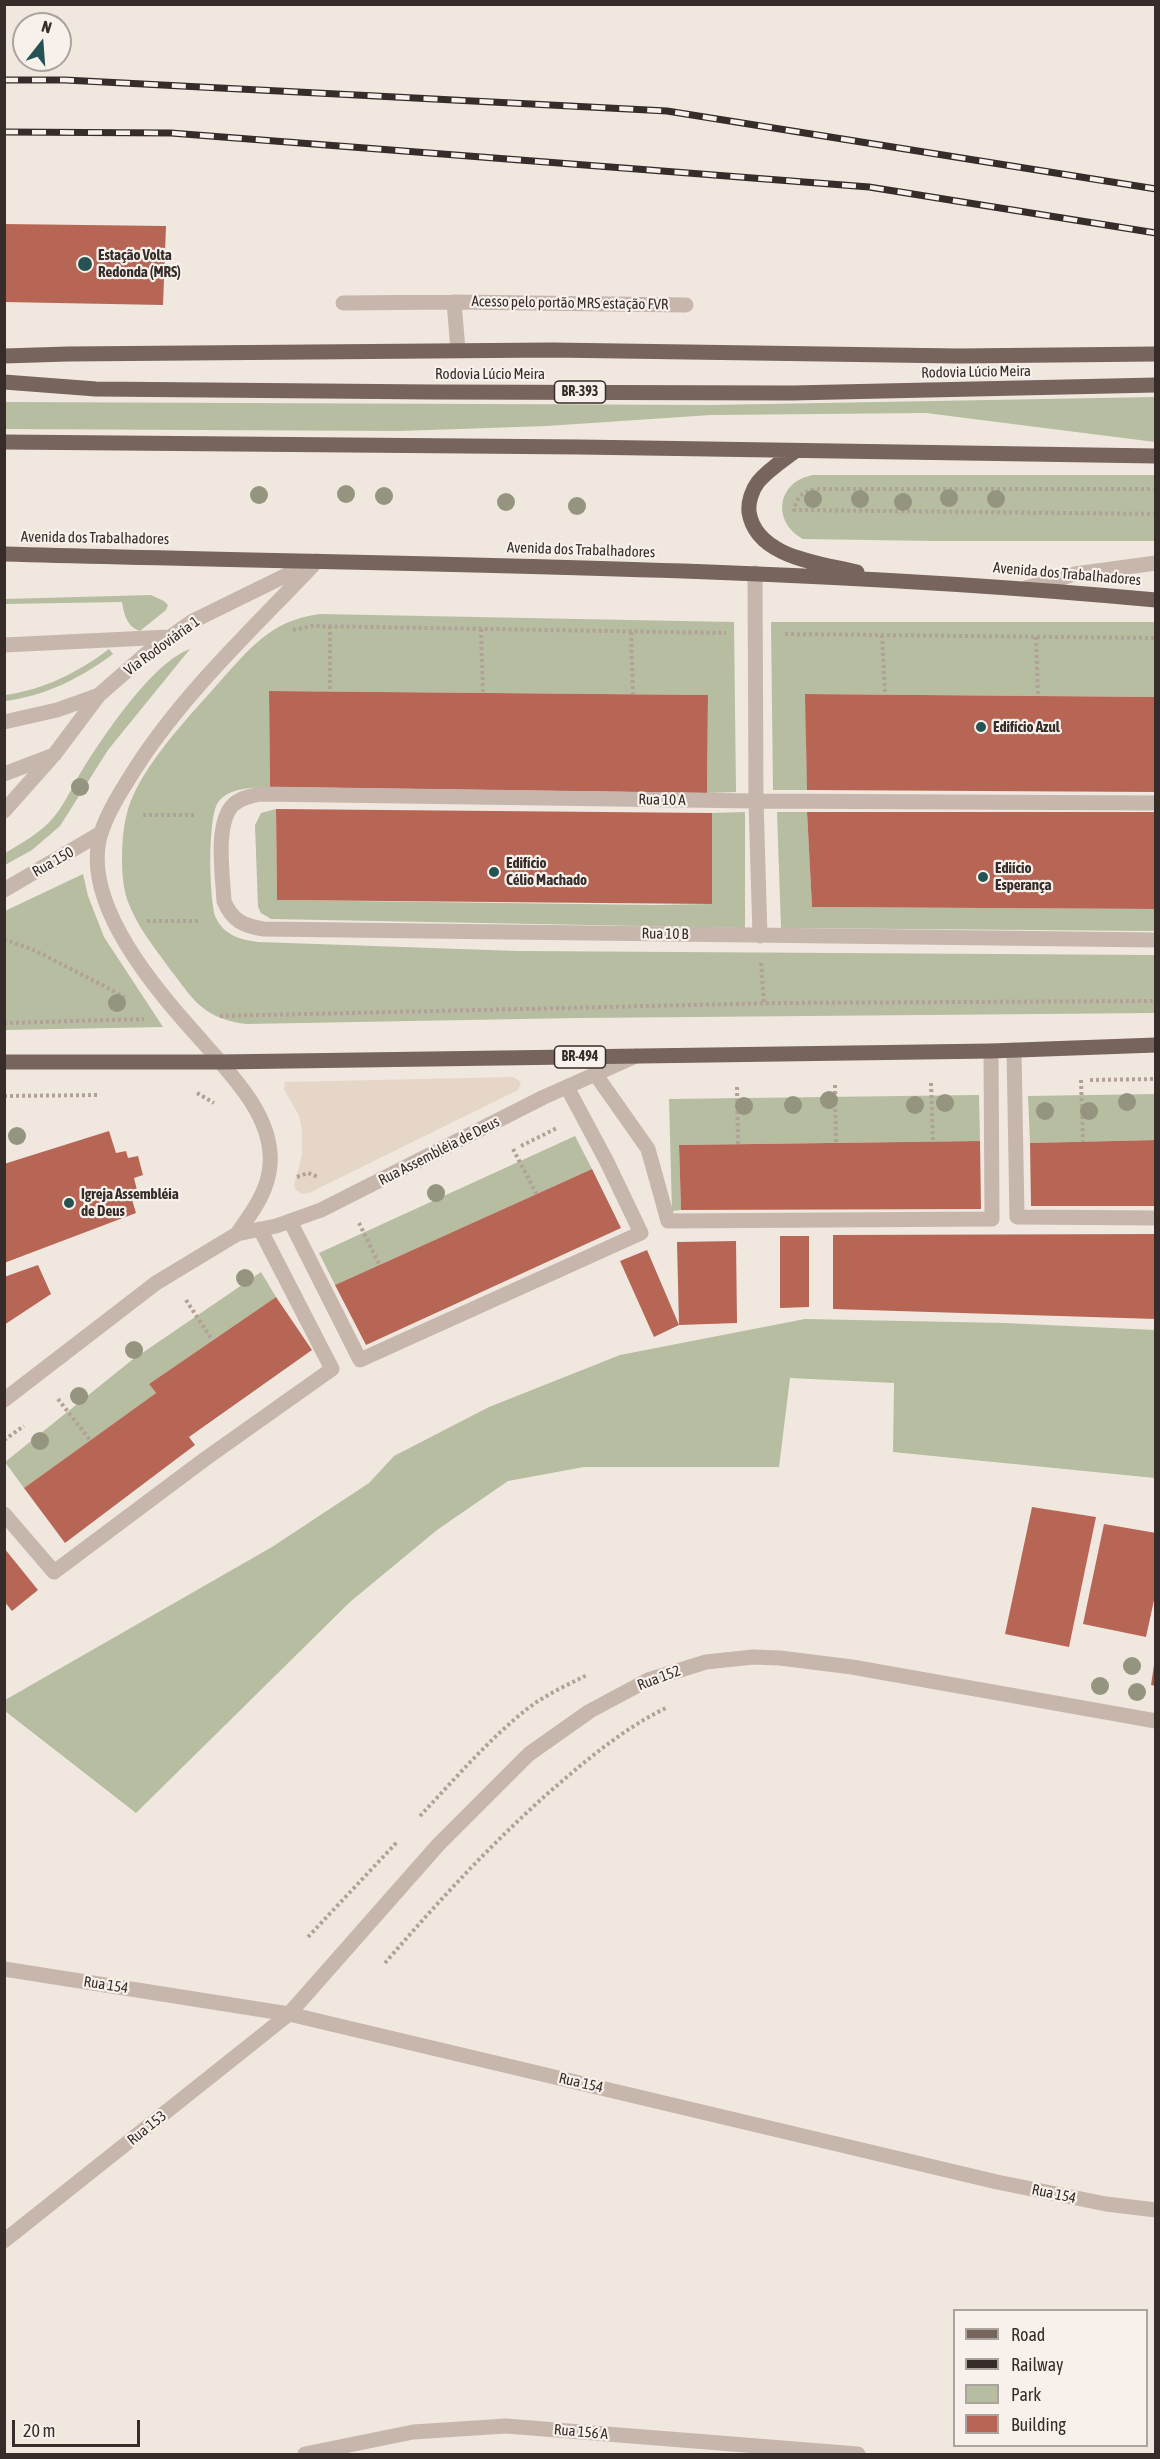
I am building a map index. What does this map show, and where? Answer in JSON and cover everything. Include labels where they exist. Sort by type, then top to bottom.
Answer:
[{"type":"main road","points":[[4,356],[458,350],[958,356],[1155,354]]},
{"type":"main road","name":"Rodovia Lúcio Meira","points":[[4,382],[96,389],[792,393],[1155,385]]},
{"type":"main road","points":[[4,442],[580,447],[1155,456]]},
{"type":"main road","points":[[795,452],[769,471],[752,493],[749,507],[751,521],[757,534],[767,543],[793,556],[895,581]]},
{"type":"main road","name":"Avenida dos Trabalhadores","points":[[4,554],[755,573],[1026,588],[1155,600]]},
{"type":"main road","name":"BR-494","points":[[4,1062],[220,1062],[991,1051],[1155,1045]]},
{"type":"street","name":"Acesso pelo portão MRS estação FVR","points":[[454,302],[458,350]]},
{"type":"street","name":"Acesso pelo portão MRS estação FVR","points":[[343,303],[686,305]]},
{"type":"street","name":"Via Rodoviária 1","points":[[4,722],[57,710],[99,695],[169,637],[213,610],[318,561]]},
{"type":"street","points":[[101,833],[126,783],[168,722],[318,561]]},
{"type":"street","points":[[1026,588],[1075,574],[1155,563]]},
{"type":"street","points":[[755,573],[756,801],[760,936]]},
{"type":"street","points":[[4,645],[169,637]]},
{"type":"street","points":[[4,811],[54,755],[99,695]]},
{"type":"street","points":[[4,774],[54,755]]},
{"type":"street","name":"Rua 10 A","points":[[226,815],[234,805],[246,798],[261,794],[756,801],[1155,803]]},
{"type":"street","points":[[226,815],[222,827],[224,901],[228,911],[237,921]]},
{"type":"street","name":"Rua 150","points":[[4,890],[101,833]]},
{"type":"street","name":"Rua Assembléia de Deus","points":[[101,833],[98,856],[100,883],[106,906],[118,932],[183,1018],[220,1062],[261,1119],[270,1150],[270,1164],[264,1190],[237,1234]]},
{"type":"street","name":"Rua 10 B","points":[[237,921],[264,929],[1155,940]]},
{"type":"street","points":[[1014,1050],[1018,1142],[1017,1217],[1155,1218]]},
{"type":"street","points":[[596,1075],[648,1149],[668,1221],[992,1219],[991,1051]]},
{"type":"street","name":"Rua Assembléia de Deus","points":[[4,1400],[148,1289],[237,1234],[290,1221],[342,1200],[567,1087],[636,1056]]},
{"type":"street","points":[[290,1221],[360,1360],[641,1233],[567,1087]]},
{"type":"street","points":[[4,1514],[54,1572],[332,1369],[260,1229]]},
{"type":"street","name":"Rua 152","points":[[289,2014],[438,1845],[529,1754],[561,1730],[625,1692],[677,1670],[706,1662],[753,1657],[816,1662],[1155,1721]]},
{"type":"street","name":"Rua 154","points":[[4,1969],[289,2014],[997,2182],[1106,2204],[1155,2210]]},
{"type":"street","name":"Rua 153","points":[[4,2241],[289,2014]]},
{"type":"street","name":"Rua 156 A","points":[[305,2454],[413,2432],[506,2426],[858,2454]]},
{"type":"path","points":[[1155,489],[817,489],[807,490],[800,495],[794,510],[1155,514]]},
{"type":"path","points":[[291,630],[312,626],[330,626],[754,634],[1155,638]]},
{"type":"path","points":[[330,626],[330,692]]},
{"type":"path","points":[[481,629],[483,693]]},
{"type":"path","points":[[631,632],[633,694]]},
{"type":"path","points":[[882,635],[885,695]]},
{"type":"path","points":[[1036,636],[1038,696]]},
{"type":"path","points":[[132,815],[226,815]]},
{"type":"path","points":[[140,912],[150,930]]},
{"type":"path","points":[[145,921],[237,921]]},
{"type":"path","points":[[760,936],[764,1003]]},
{"type":"path","points":[[4,939],[36,951],[126,998]]},
{"type":"path","points":[[4,1023],[764,1003],[1155,1001]]},
{"type":"path","points":[[214,1008],[221,1016]]},
{"type":"path","points":[[1070,1081],[1155,1079]]},
{"type":"path","points":[[1081,1080],[1083,1142]]},
{"type":"path","points":[[933,1142],[931,1083],[941,1083]]},
{"type":"path","points":[[824,1085],[847,1085]]},
{"type":"path","points":[[835,1085],[836,1144]]},
{"type":"path","points":[[726,1087],[748,1087]]},
{"type":"path","points":[[738,1087],[738,1144]]},
{"type":"path","points":[[196,1093],[216,1104]]},
{"type":"path","points":[[4,1096],[109,1095]]},
{"type":"path","points":[[503,1154],[583,1116]]},
{"type":"path","points":[[513,1149],[537,1194]]},
{"type":"path","points":[[356,1218],[380,1266]]},
{"type":"path","points":[[177,1307],[193,1295]]},
{"type":"path","points":[[186,1300],[212,1340]]},
{"type":"path","points":[[50,1405],[67,1392]]},
{"type":"path","points":[[58,1400],[90,1440]]},
{"type":"path","points":[[4,1440],[28,1422]]},
{"type":"path","points":[[416,1821],[489,1745],[528,1709],[561,1688],[590,1674]]},
{"type":"path","points":[[385,1963],[450,1889],[506,1832],[584,1761],[673,1705]]},
{"type":"path","points":[[308,1937],[400,1838]]},
{"type":"green space","points":[[1156,397],[1155,442],[926,413],[711,415],[547,426],[399,431],[4,429],[5,402],[711,405]]},
{"type":"green space","points":[[813,475],[1155,475],[1155,541],[803,539],[786,523],[783,503],[785,494],[791,486]]},
{"type":"green space","points":[[151,595],[168,605],[166,610],[140,631],[129,623],[122,602],[5,604],[4,599]]},
{"type":"green space","points":[[320,614],[734,622],[736,792],[707,793],[708,695],[269,691],[270,787],[243,789],[224,796],[215,809],[212,823],[210,858],[214,909],[219,924],[234,936],[258,942],[518,951],[1155,955],[1155,1013],[577,1018],[246,1024],[219,1017],[200,1006],[185,989],[146,936],[132,911],[125,891],[122,869],[122,842],[126,817],[131,800],[150,765],[176,731],[249,650],[287,623],[302,617]]},
{"type":"green space","points":[[771,622],[1155,622],[1155,697],[806,694],[807,790],[773,790]]},
{"type":"green space","points":[[109,649],[113,654],[62,685],[20,699],[5,701],[5,695],[33,689],[60,679]]},
{"type":"green space","points":[[190,649],[108,750],[60,826],[32,850],[5,865],[5,853],[37,833],[58,812],[93,753],[131,700],[161,668],[176,656]]},
{"type":"green space","points":[[276,809],[277,900],[655,905],[712,904],[712,813],[745,812],[745,928],[271,919],[261,913],[258,907],[255,825],[261,813]]},
{"type":"green space","points":[[777,812],[807,812],[812,907],[1155,909],[1155,931],[781,928]]},
{"type":"green space","points":[[83,874],[88,896],[104,937],[163,1027],[5,1030],[5,911]]},
{"type":"green space","points":[[1155,1094],[1155,1140],[1030,1143],[1028,1096]]},
{"type":"green space","points":[[979,1095],[980,1141],[679,1145],[681,1210],[672,1211],[669,1099]]},
{"type":"green space","points":[[575,1136],[592,1169],[335,1285],[319,1253]]},
{"type":"green space","points":[[261,1272],[276,1297],[149,1384],[156,1393],[24,1488],[5,1462],[132,1360]]},
{"type":"green space","points":[[805,1319],[1004,1323],[1155,1330],[1155,1478],[893,1452],[894,1383],[790,1378],[779,1467],[584,1467],[508,1481],[437,1530],[350,1602],[136,1813],[5,1711],[5,1700],[272,1547],[369,1483],[394,1456],[489,1407],[620,1355]]},
{"type":"shaded area","points":[[513,1077],[521,1082],[518,1090],[309,1193],[302,1194],[296,1190],[294,1185],[302,1155],[302,1130],[299,1116],[284,1089],[285,1082]]},
{"type":"building","name":"Estação Volta Redonda (MRS)","points":[[4,224],[166,226],[163,305],[4,302]]},
{"type":"building","points":[[269,691],[708,695],[707,793],[270,787]]},
{"type":"building","name":"Edifício Azul","points":[[805,694],[1156,697],[1156,792],[807,790]]},
{"type":"building","name":"Edifício Célio Machado","points":[[276,809],[712,813],[712,904],[277,900]]},
{"type":"building","name":"Ediício Esperança","points":[[807,812],[1156,812],[1156,909],[812,907]]},
{"type":"building","name":"Igreja Assembléia de Deus","points":[[109,1131],[116,1153],[126,1151],[128,1158],[138,1156],[143,1175],[134,1178],[137,1190],[130,1193],[136,1213],[4,1263],[4,1164]]},
{"type":"building","points":[[1156,1140],[1156,1206],[1031,1206],[1030,1143]]},
{"type":"building","points":[[980,1141],[981,1209],[681,1210],[679,1145]]},
{"type":"building","points":[[592,1169],[621,1228],[366,1345],[335,1285]]},
{"type":"building","points":[[1156,1234],[1156,1319],[833,1309],[833,1235]]},
{"type":"building","points":[[780,1236],[809,1236],[809,1307],[780,1308]]},
{"type":"building","points":[[736,1241],[737,1323],[679,1325],[677,1242]]},
{"type":"building","points":[[647,1250],[679,1325],[654,1337],[620,1261]]},
{"type":"building","points":[[38,1265],[51,1294],[4,1325],[4,1277]]},
{"type":"building","points":[[276,1297],[312,1350],[189,1437],[195,1445],[65,1543],[24,1488],[156,1393],[149,1384]]},
{"type":"building","points":[[1032,1507],[1096,1517],[1069,1647],[1005,1634]]},
{"type":"building","points":[[1104,1524],[1156,1533],[1156,1591],[1146,1637],[1083,1624]]},
{"type":"building","points":[[4,1548],[38,1590],[12,1611],[4,1601]]},
{"type":"building","points":[[1154,1665],[1156,1666],[1156,1686],[1151,1685]]},
{"type":"railway","points":[[4,80],[65,80],[667,111],[1156,189]]},
{"type":"railway","points":[[4,132],[171,133],[869,187],[1156,233]]},
{"type":"place","name":"Estação Volta Redonda (MRS)","points":[[85,264]]},
{"type":"place","name":"Edifício Azul","points":[[981,727]]},
{"type":"place","name":"Edifício Célio Machado","points":[[494,872]]},
{"type":"place","name":"Ediício Esperança","points":[[983,877]]},
{"type":"place","name":"Igreja Assembléia de Deus","points":[[69,1203]]}]
